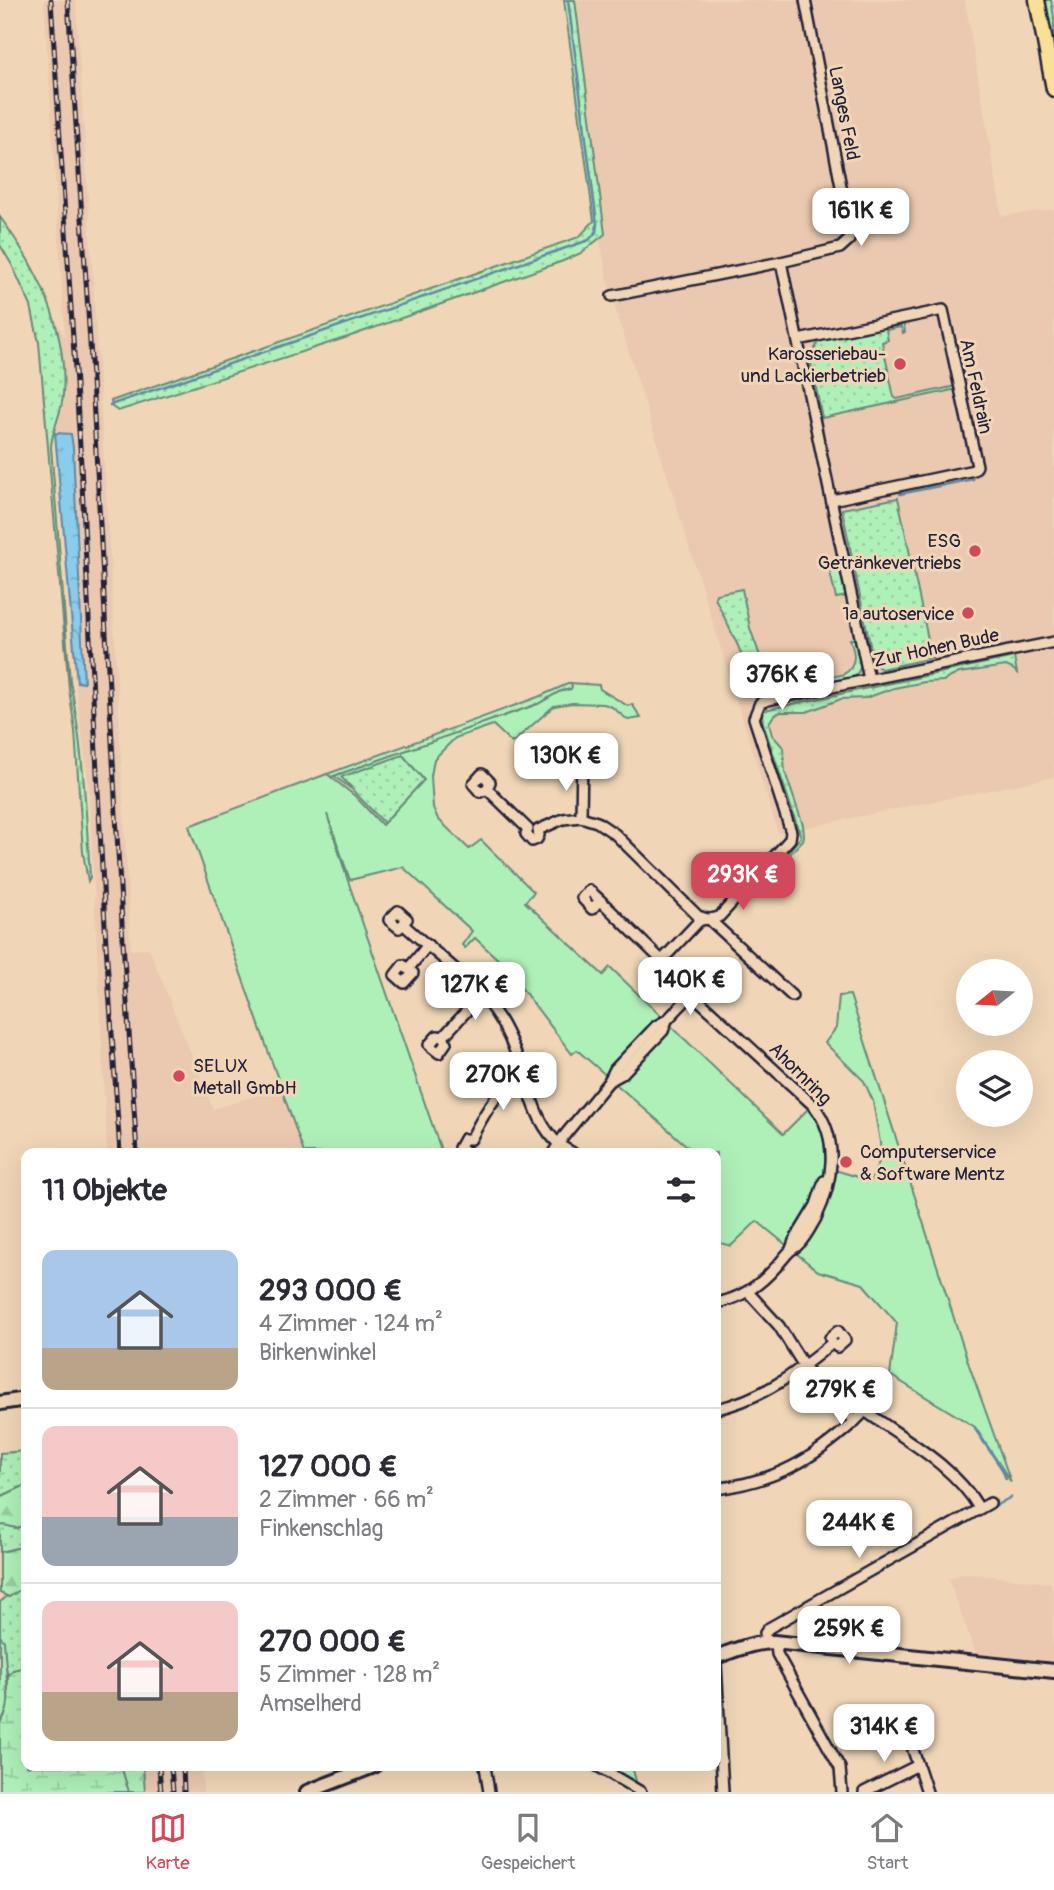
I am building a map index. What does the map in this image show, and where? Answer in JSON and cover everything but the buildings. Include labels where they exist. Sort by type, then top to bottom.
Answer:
[{"type":"main road","points":[[1037,0],[1054,89]]},
{"type":"main road","points":[[0,1403],[21,1400]]},
{"type":"main road","points":[[721,1657],[770,1642],[1054,1671]]},
{"type":"main road","points":[[307,1792],[361,1771]]},
{"type":"street","name":"Langes Feld","points":[[612,296],[781,262],[840,248],[849,240],[850,233],[805,0]]},
{"type":"street","points":[[781,262],[869,679]]},
{"type":"street","name":"Am Feldrain","points":[[798,340],[943,310],[977,466],[974,470],[832,500]]},
{"type":"street","name":"Zur Hohen Bude","points":[[707,919],[720,916],[790,839],[791,832],[756,728],[754,718],[760,703],[1054,642]]},
{"type":"street","points":[[581,817],[582,757]]},
{"type":"street","points":[[487,789],[539,835],[532,841]]},
{"type":"street","points":[[533,830],[563,818],[581,817],[597,822],[615,834],[698,916],[707,919],[792,996]]},
{"type":"street","name":"Ahornring","points":[[600,900],[664,961],[688,986],[692,994],[814,1106],[827,1127],[832,1152],[830,1182],[812,1226],[800,1243],[748,1293],[721,1302]]},
{"type":"street","points":[[664,961],[699,921],[707,919]]},
{"type":"street","points":[[403,924],[449,962],[481,995],[505,1028],[536,1110],[545,1127],[565,1148]]},
{"type":"street","points":[[408,969],[428,945]]},
{"type":"street","points":[[556,1148],[609,1081],[615,1069],[656,1026],[667,1020],[692,994]]},
{"type":"street","points":[[443,1037],[481,995]]},
{"type":"street","points":[[473,1148],[475,1144],[471,1139],[487,1109],[510,1082],[523,1074]]},
{"type":"street","points":[[748,1293],[779,1326],[804,1366],[855,1421]]},
{"type":"street","points":[[721,1407],[749,1399],[772,1387],[832,1343]]},
{"type":"street","points":[[845,1409],[853,1402],[928,1455],[957,1480],[979,1508]]},
{"type":"street","points":[[721,1488],[749,1484],[796,1466],[835,1439],[864,1411]]},
{"type":"street","points":[[842,1792],[840,1768],[765,1633],[769,1628],[990,1503]]},
{"type":"street","points":[[721,1735],[721,1791]]},
{"type":"street","points":[[913,1750],[927,1792]]},
{"type":"street","points":[[864,1792],[918,1765]]},
{"type":"street","points":[[486,1771],[489,1792]]},
{"type":"street","points":[[605,1771],[641,1792]]},
{"type":"shaded area","points":[[44,0],[76,0],[131,950],[149,948],[213,1109],[280,1088],[301,1148],[107,1148],[89,789],[74,674],[53,418],[34,309],[13,263],[33,267],[65,337]]},
{"type":"shaded area","points":[[569,0],[965,0],[1002,216],[1054,209],[1054,777],[778,833],[611,295],[599,237]]},
{"type":"shaded area","points":[[965,1573],[1051,1583],[1054,1594],[1052,1661],[976,1654],[948,1579]]},
{"type":"shaded area","points":[[144,1771],[202,1771],[203,1792],[145,1792]]},
{"type":"green space","points":[[564,0],[575,0],[605,234],[581,253],[563,261],[348,337],[118,411],[112,407],[111,401],[579,237],[594,221]]},
{"type":"green space","points":[[1042,0],[1051,0],[1054,17],[1054,63]]},
{"type":"green space","points":[[0,217],[27,257],[48,300],[61,346],[63,395],[51,447],[70,681],[83,779],[90,877],[88,881],[83,853],[75,731],[69,689],[39,343],[31,306],[0,245]]},
{"type":"green space","points":[[904,325],[905,332],[903,333],[901,327],[886,330],[888,340],[882,342],[894,397],[897,399],[956,386],[957,389],[822,418],[810,358],[819,341]]},
{"type":"green space","points":[[898,498],[932,658],[881,669],[874,664],[842,509]]},
{"type":"green space","points":[[841,565],[847,596],[836,598],[830,572]]},
{"type":"green space","points":[[742,589],[750,628],[774,695],[759,699],[715,598],[716,594]]},
{"type":"green space","points":[[850,639],[856,639],[861,666],[856,676],[782,693],[778,682],[823,672],[838,676],[847,672],[854,657]]},
{"type":"green space","points":[[1014,657],[1017,673],[1006,666],[959,673],[943,681],[894,688],[866,698],[841,699],[807,712],[781,712],[774,715],[769,723],[772,735],[783,747],[785,772],[803,825],[804,836],[785,859],[788,866],[781,860],[801,837],[763,723],[762,714],[765,710]]},
{"type":"green space","points":[[570,683],[573,686],[571,689],[559,692],[538,704],[331,777],[327,774],[538,697]]},
{"type":"green space","points":[[570,683],[599,685],[600,689],[628,706],[632,704],[641,718],[628,720],[604,704],[572,703],[554,706],[512,743],[493,725],[455,738],[434,759],[431,776],[433,808],[438,819],[469,849],[481,840],[534,892],[525,902],[603,975],[610,967],[783,1134],[808,1109],[819,1123],[824,1136],[825,1167],[871,1181],[881,1157],[873,1101],[864,1081],[825,1043],[836,1028],[839,996],[850,995],[969,1365],[1011,1482],[975,1427],[890,1375],[897,1323],[863,1284],[818,1271],[757,1221],[731,1246],[721,1243],[721,1148],[689,1148],[577,1050],[572,1054],[503,964],[475,938],[465,948],[462,945],[472,931],[403,867],[350,880],[327,814],[440,1148],[302,1148],[189,826],[327,774],[355,796],[382,825],[424,780],[403,755],[341,777],[350,788],[334,776],[538,704],[559,692],[571,689]]},
{"type":"green space","points":[[402,754],[424,780],[384,823],[340,777]]},
{"type":"green space","points":[[21,1451],[21,1487],[0,1497],[0,1453]]},
{"type":"green space","points":[[21,1487],[21,1526],[0,1526],[0,1497]]},
{"type":"green space","points":[[0,1526],[21,1526],[21,1547],[0,1552]]},
{"type":"green space","points":[[21,1547],[21,1589],[9,1597],[0,1593],[0,1552]]},
{"type":"green space","points":[[21,1585],[21,1678],[8,1676],[0,1640],[0,1602]]},
{"type":"green space","points":[[0,1636],[4,1641],[9,1706],[0,1724]]},
{"type":"green space","points":[[21,1668],[21,1771],[123,1771],[129,1792],[0,1792],[0,1723],[8,1706],[8,1676],[13,1670]]},
{"type":"green space","points":[[118,1771],[143,1771],[145,1792],[124,1792]]},
{"type":"green space","points":[[613,1771],[633,1771],[637,1785]]},
{"type":"water","points":[[55,433],[71,434],[73,448],[84,683],[77,682]]},
{"type":"waterway","points":[[110,405],[589,240],[596,232],[597,224],[568,0]]},
{"type":"waterway","points":[[900,494],[973,479]]},
{"type":"waterway","points":[[975,1429],[1006,1479]]},
{"type":"waterway","points":[[988,1510],[1011,1497]]},
{"type":"railway","points":[[51,0],[80,446],[106,944],[120,1148]]},
{"type":"railway","points":[[68,0],[137,1148]]},
{"type":"railway","points":[[159,1771],[161,1792]]},
{"type":"railway","points":[[171,1771],[173,1792]]},
{"type":"railway","points":[[183,1771],[184,1792]]},
{"type":"place","name":"Karosseriebau- und Lackierbetrieb","points":[[900,364]]},
{"type":"place","name":"ESG Getränkevertriebs","points":[[975,551]]},
{"type":"place","name":"1a autoservice","points":[[968,613]]},
{"type":"place","name":"SELUX Metall GmbH","points":[[179,1076]]},
{"type":"place","name":"Computerservice & Software Mentz","points":[[846,1162]]}]
